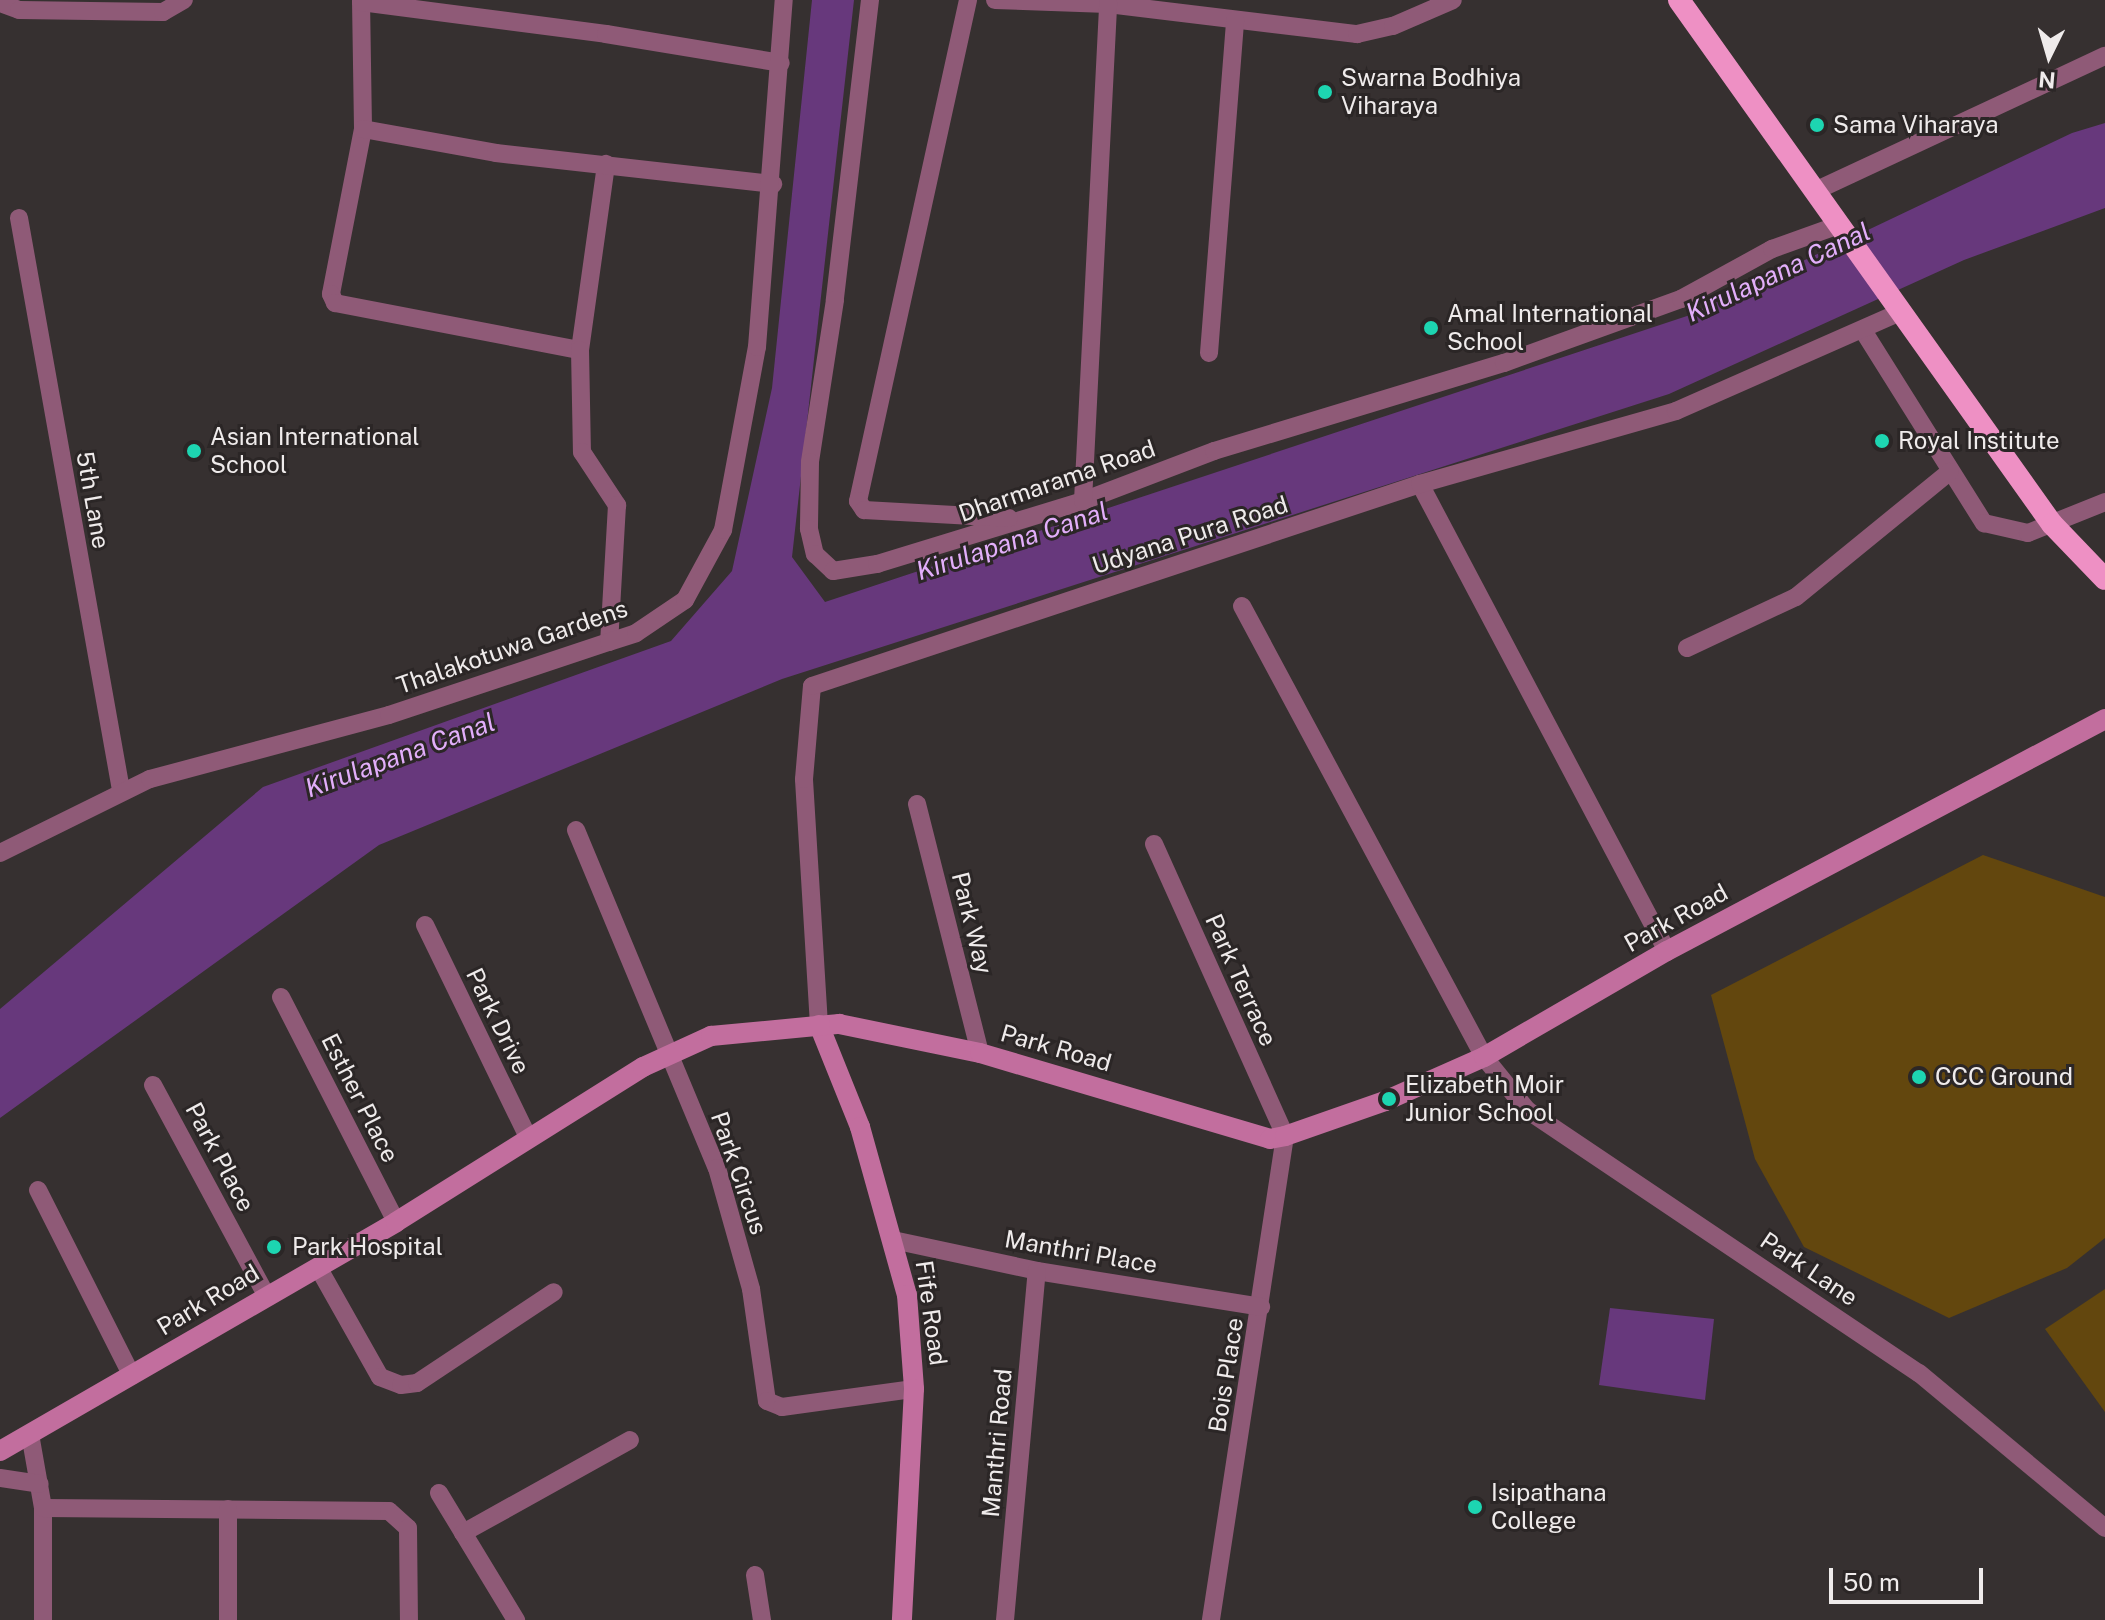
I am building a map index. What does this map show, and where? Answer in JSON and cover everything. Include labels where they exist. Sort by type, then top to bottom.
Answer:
[{"type":"highway","points":[[1679,0],[2052,524],[2105,579]]},
{"type":"main road","name":"Park Road","points":[[0,1451],[396,1222],[668,1054],[711,1036],[819,1025],[865,1028],[980,1053],[1270,1139],[1285,1136],[1385,1101],[1484,1057],[1667,951],[2105,719]]},
{"type":"main road","name":"Fife Road","points":[[819,1025],[860,1127],[907,1295],[914,1389],[902,1620]]},
{"type":"street","points":[[0,3],[19,10],[163,12],[184,0]]},
{"type":"street","name":"Thalakotuwa Gardens","points":[[0,853],[121,790],[389,715],[636,633],[685,600],[723,530],[757,347],[773,184],[784,0]]},
{"type":"street","name":"Dharmarama Road","points":[[870,0],[835,300],[810,462],[809,529],[815,554],[833,571],[877,564],[1083,501],[1214,451],[1504,363],[1681,299],[1772,249],[1842,230]]},
{"type":"street","points":[[968,0],[858,501],[864,510],[1024,519]]},
{"type":"street","points":[[995,0],[1108,4],[1357,34],[1393,26],[1453,0]]},
{"type":"street","points":[[580,350],[335,303],[331,294],[363,129],[361,1],[606,34],[781,63]]},
{"type":"street","points":[[1083,501],[1108,4]]},
{"type":"street","points":[[1209,353],[1235,20]]},
{"type":"street","points":[[1815,191],[2105,56]]},
{"type":"street","points":[[363,129],[496,153],[773,184]]},
{"type":"street","points":[[606,164],[580,350],[582,452],[617,505],[609,642]]},
{"type":"street","name":"5th Lane","points":[[19,218],[121,790]]},
{"type":"street","name":"Udyana Pura Road","points":[[819,1025],[804,779],[812,686],[1420,484],[1676,411],[1864,332],[1899,310]]},
{"type":"street","points":[[1864,332],[1949,472],[1984,523],[2028,533],[2105,502]]},
{"type":"street","points":[[1687,648],[1796,597],[1949,472]]},
{"type":"street","points":[[1420,484],[1667,951]]},
{"type":"street","name":"Park Lane","points":[[1242,606],[1484,1057],[1527,1110],[1919,1373],[2105,1528]]},
{"type":"street","name":"Park Way","points":[[917,804],[980,1053]]},
{"type":"street","name":"Park Circus","points":[[576,830],[717,1168],[751,1289],[767,1401],[782,1407],[914,1389]]},
{"type":"street","name":"Park Terrace","points":[[1154,844],[1285,1136]]},
{"type":"street","name":"Park Drive","points":[[425,925],[529,1139]]},
{"type":"street","name":"Esther Place","points":[[281,997],[396,1222]]},
{"type":"street","name":"Park Place","points":[[153,1085],[266,1295]]},
{"type":"street","name":"Bois Place","points":[[1211,1620],[1285,1136]]},
{"type":"street","points":[[38,1190],[132,1376]]},
{"type":"street","name":"Manthri Place","points":[[893,1240],[1037,1271],[1261,1307]]},
{"type":"street","points":[[318,1267],[380,1377],[401,1385],[417,1383],[554,1292]]},
{"type":"street","name":"Manthri Road","points":[[1005,1620],[1037,1271]]},
{"type":"street","points":[[30,1434],[43,1508],[43,1620]]},
{"type":"street","points":[[463,1533],[630,1440]]},
{"type":"street","points":[[0,1478],[40,1484]]},
{"type":"street","points":[[439,1493],[516,1620]]},
{"type":"street","points":[[43,1508],[389,1511],[403,1518],[408,1528],[409,1620]]},
{"type":"street","points":[[228,1509],[228,1620]]},
{"type":"street","points":[[755,1575],[762,1620]]},
{"type":"shaded area","name":"CCC Ground","points":[[1983,855],[2105,897],[2105,1238],[2067,1268],[1949,1318],[1804,1247],[1755,1159],[1711,995]]},
{"type":"shaded area","points":[[2105,1289],[2105,1412],[2045,1329]]},
{"type":"water","name":"Kirulapana Canal","points":[[812,0],[854,0],[792,557],[825,602],[1687,316],[2072,133],[2105,123],[2105,208],[1964,260],[1669,394],[782,679],[379,845],[0,1118],[0,1009],[263,787],[671,641],[732,571],[772,388]]},
{"type":"water","points":[[1610,1308],[1714,1319],[1705,1400],[1599,1385]]},
{"type":"place","name":"Swarna Bodhiya Viharaya","points":[[1325,92]]},
{"type":"place","name":"Sama Viharaya","points":[[1817,125]]},
{"type":"place","name":"Amal International School","points":[[1431,328]]},
{"type":"place","name":"Royal Institute","points":[[1882,441]]},
{"type":"place","name":"Asian International School","points":[[194,451]]},
{"type":"place","name":"CCC Ground","points":[[1919,1077]]},
{"type":"place","name":"Elizabeth Moir Junior School","points":[[1389,1099]]},
{"type":"place","name":"Park Hospital","points":[[274,1247]]},
{"type":"place","name":"Isipathana College","points":[[1475,1507]]}]
